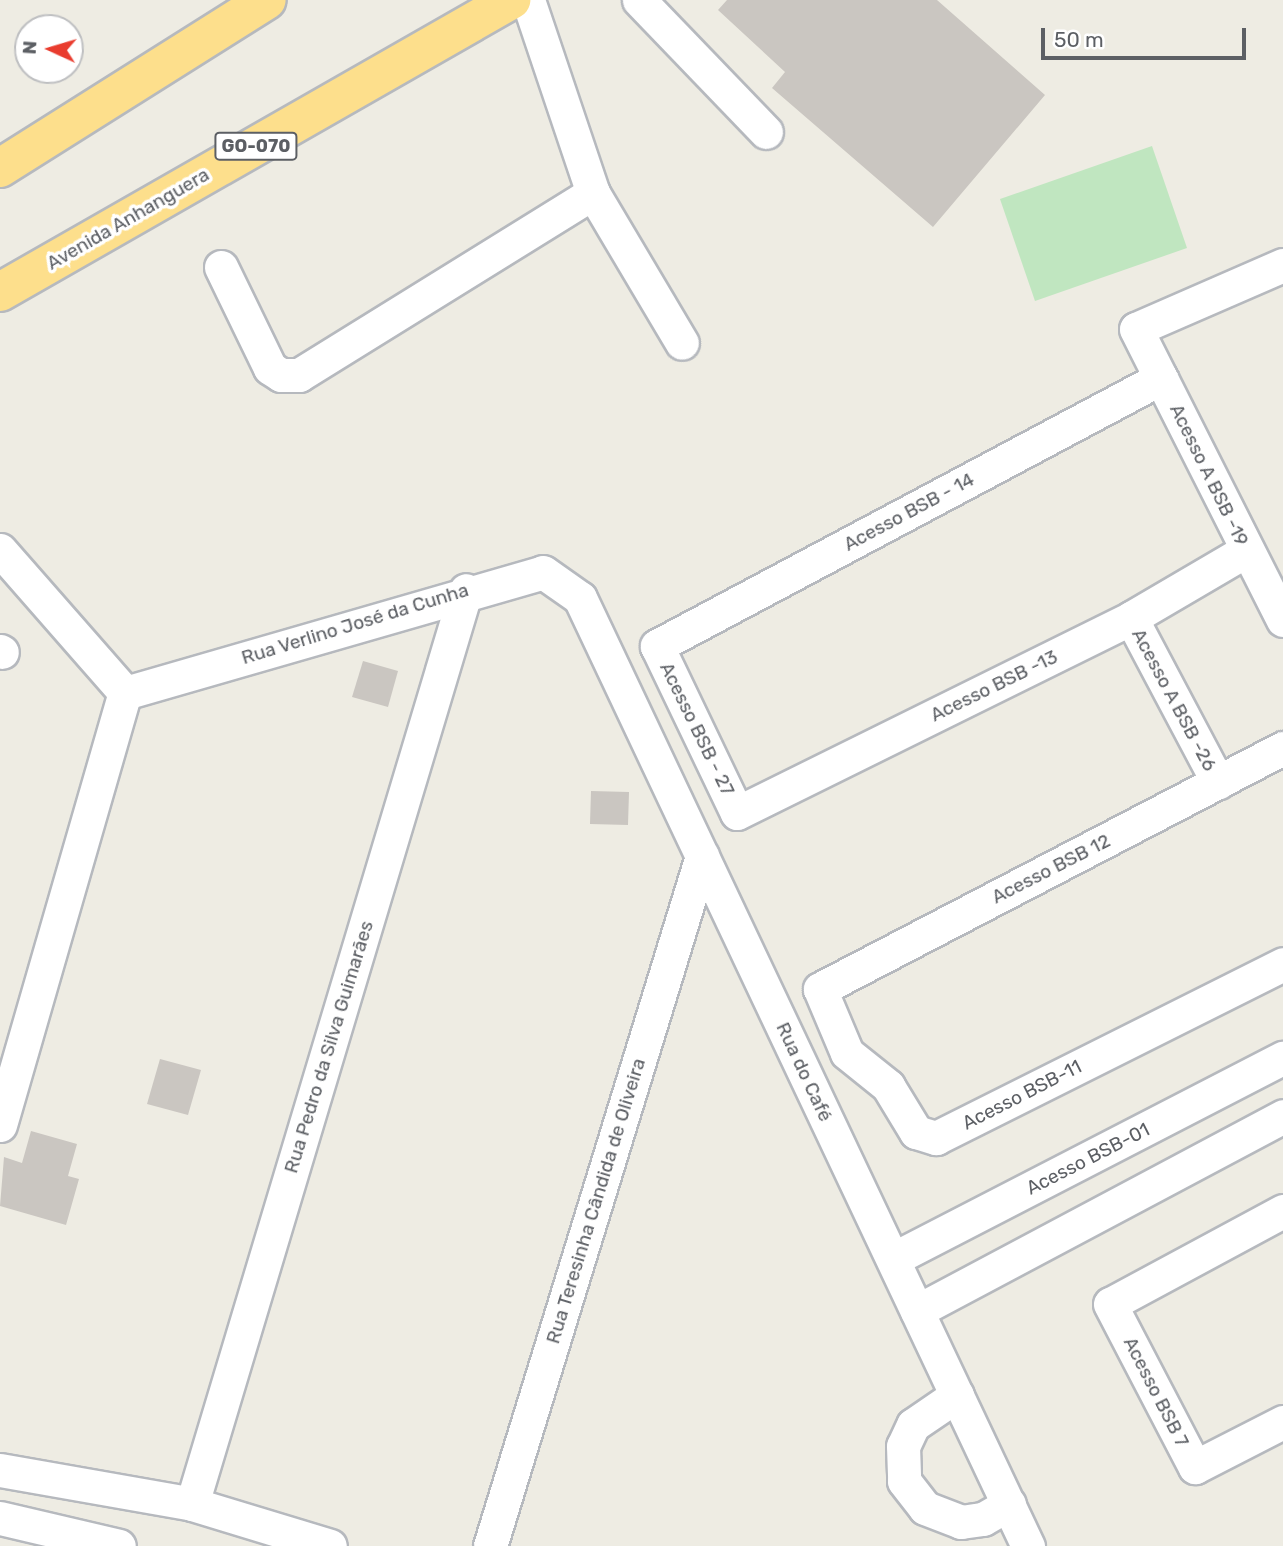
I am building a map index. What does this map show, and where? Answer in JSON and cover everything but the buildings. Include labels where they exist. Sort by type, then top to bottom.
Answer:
[{"type":"highway","name":"Avenida Anhanguera","points":[[0,292],[511,0]]},
{"type":"highway","points":[[0,168],[265,1]]},
{"type":"street","points":[[528,0],[593,193],[682,343]]},
{"type":"street","points":[[639,0],[766,132]]},
{"type":"street","points":[[221,267],[270,368],[281,375],[299,375],[593,193]]},
{"type":"street","name":"Acesso A BSB -19","points":[[1283,265],[1136,329],[1283,620]]},
{"type":"street","name":"Acesso BSB - 14","points":[[657,646],[1161,378]]},
{"type":"street","name":"Acesso BSB -13","points":[[737,813],[1131,618],[1247,550]]},
{"type":"street","points":[[0,551],[125,693],[0,1125]]},
{"type":"street","name":"Rua Verlino José da Cunha","points":[[125,693],[466,590],[543,572],[580,598]]},
{"type":"street","name":"Rua Pedro da Silva Guimarães","points":[[192,1504],[466,590]]},
{"type":"street","name":"Rua do Café","points":[[580,598],[1028,1546]]},
{"type":"street","name":"Acesso A BSB -26","points":[[1131,618],[1218,782]]},
{"type":"street","name":"Acesso BSB - 27","points":[[657,646],[737,813]]},
{"type":"street","name":"Acesso BSB 12","points":[[820,989],[1283,748]]},
{"type":"street","name":"Rua Teresinha Cândida de Oliveira","points":[[490,1546],[702,856]]},
{"type":"street","name":"Acesso BSB-11","points":[[820,989],[847,1053],[888,1086],[916,1132],[936,1138],[1283,964]]},
{"type":"street","name":"Acesso BSB-01","points":[[893,1259],[1283,1058]]},
{"type":"street","points":[[917,1311],[1283,1116]]},
{"type":"street","points":[[1137,1133],[1161,1181]]},
{"type":"street","name":"Acesso BSB 7","points":[[1283,1212],[1110,1304],[1195,1467],[1283,1422]]},
{"type":"street","points":[[957,1395],[913,1425],[903,1446],[904,1481],[925,1508],[961,1522],[983,1519],[1009,1504]]},
{"type":"street","points":[[0,1470],[192,1504],[330,1546]]},
{"type":"street","points":[[0,1518],[119,1546]]},
{"type":"green space","points":[[1152,146],[1187,248],[1035,301],[1000,199]]}]
